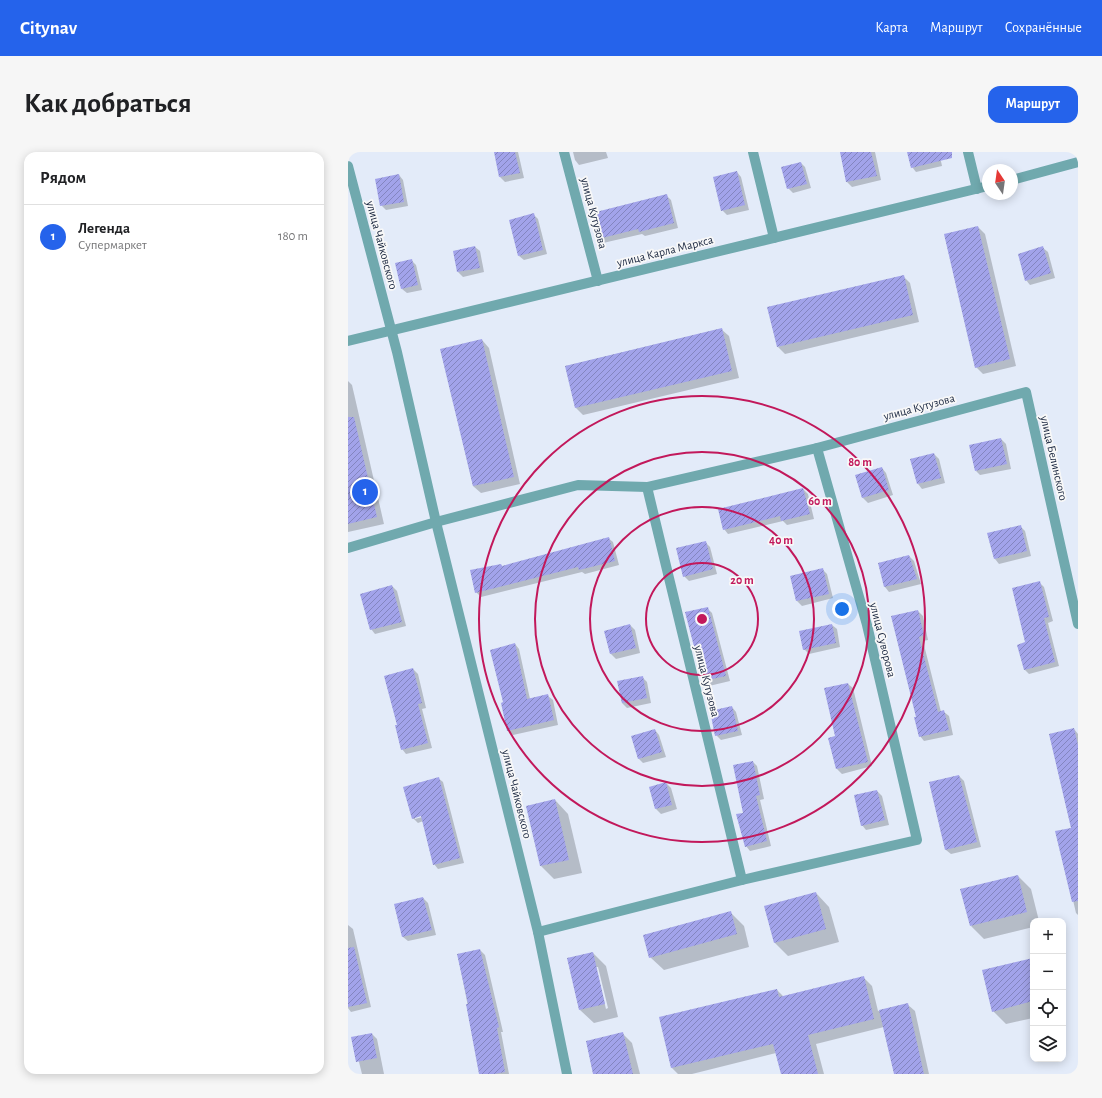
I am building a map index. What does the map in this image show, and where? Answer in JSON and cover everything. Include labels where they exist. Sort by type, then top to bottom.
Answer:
[{"type":"street","name":"улица Кутузова","points":[[564,152],[598,281]]},
{"type":"street","points":[[753,152],[774,238]]},
{"type":"street","points":[[968,152],[977,190]]},
{"type":"street","points":[[1018,178],[1078,162]]},
{"type":"street","name":"улица Чайковского","points":[[348,166],[391,331],[436,522],[538,932],[567,1074]]},
{"type":"street","name":"улица Карла Маркса","points":[[348,341],[982,188]]},
{"type":"street","name":"улица Кутузова","points":[[348,548],[436,522],[578,485],[647,487],[817,448],[1026,392]]},
{"type":"street","name":"улица Белинского","points":[[1026,392],[1078,624]]},
{"type":"street","name":"улица Суворова","points":[[742,880],[917,840],[867,625],[817,448]]},
{"type":"street","name":"улица Кутузова","points":[[647,487],[742,880]]},
{"type":"street","points":[[538,932],[742,880]]},
{"type":"building","points":[[494,152],[515,152],[520,173],[499,177]]},
{"type":"building","points":[[840,152],[871,152],[877,176],[846,182]]},
{"type":"building","points":[[907,152],[952,152],[952,158],[911,168]]},
{"type":"building","points":[[801,162],[807,184],[787,189],[781,167]]},
{"type":"building","points":[[737,171],[745,205],[721,211],[713,177]]},
{"type":"building","points":[[399,174],[404,202],[380,206],[375,179]]},
{"type":"building","points":[[667,194],[674,223],[639,232],[638,229],[598,239],[592,213]]},
{"type":"building","points":[[534,213],[543,250],[518,256],[509,220]]},
{"type":"building","points":[[978,226],[1010,359],[975,368],[944,234]]},
{"type":"building","points":[[475,246],[480,268],[457,272],[453,251]]},
{"type":"building","points":[[1043,246],[1051,273],[1025,281],[1018,254]]},
{"type":"building","points":[[412,259],[418,285],[401,289],[395,263]]},
{"type":"building","points":[[904,275],[913,315],[777,347],[767,307]]},
{"type":"building","points":[[722,328],[732,371],[575,408],[565,366]]},
{"type":"building","points":[[482,339],[514,477],[473,486],[440,349]]},
{"type":"building","points":[[348,417],[354,417],[377,517],[348,524]]},
{"type":"building","points":[[1001,438],[1007,464],[975,471],[969,445]]},
{"type":"building","points":[[934,453],[941,478],[917,484],[910,459]]},
{"type":"building","points":[[882,467],[889,490],[862,498],[855,475]]},
{"type":"building","points":[[803,488],[810,514],[781,521],[780,516],[723,530],[718,509]]},
{"type":"building","points":[[1021,525],[1027,551],[994,559],[987,533]]},
{"type":"building","points":[[609,537],[615,561],[579,570],[578,567],[475,593],[470,570],[501,564],[502,566]]},
{"type":"building","points":[[706,541],[713,569],[683,577],[676,548]]},
{"type":"building","points":[[909,555],[917,579],[884,587],[878,563]]},
{"type":"building","points":[[823,568],[829,594],[796,601],[790,576]]},
{"type":"building","points":[[1040,581],[1049,617],[1044,618],[1055,662],[1024,670],[1017,645],[1025,642],[1012,588]]},
{"type":"building","points":[[392,585],[402,622],[370,630],[360,594]]},
{"type":"building","points":[[708,607],[726,676],[703,681],[685,612]]},
{"type":"building","points":[[918,610],[924,635],[919,637],[938,712],[944,710],[949,730],[919,737],[914,717],[916,717],[891,616]]},
{"type":"building","points":[[630,624],[636,648],[610,654],[604,631]]},
{"type":"building","points":[[832,624],[836,643],[803,650],[799,631]]},
{"type":"building","points":[[515,643],[527,699],[548,694],[554,720],[507,731],[501,703],[503,702],[490,650]]},
{"type":"building","points":[[413,668],[422,703],[418,704],[428,743],[401,750],[395,725],[397,725],[384,676]]},
{"type":"building","points":[[643,676],[647,698],[622,703],[617,681]]},
{"type":"building","points":[[848,683],[868,762],[836,769],[828,738],[835,736],[824,688]]},
{"type":"building","points":[[732,706],[738,731],[715,736],[710,711]]},
{"type":"building","points":[[1074,728],[1078,745],[1078,901],[1072,902],[1055,831],[1071,828],[1049,734]]},
{"type":"building","points":[[655,729],[662,752],[638,759],[631,736]]},
{"type":"building","points":[[753,761],[760,795],[756,796],[767,841],[745,847],[736,814],[743,813],[733,765]]},
{"type":"building","points":[[959,775],[977,842],[945,850],[929,782]]},
{"type":"building","points":[[439,777],[460,858],[433,865],[421,816],[412,819],[403,787]]},
{"type":"building","points":[[666,782],[672,805],[655,809],[649,787]]},
{"type":"building","points":[[877,790],[885,820],[861,826],[854,795]]},
{"type":"building","points":[[555,799],[569,860],[540,866],[526,806]]},
{"type":"building","points":[[1018,875],[1027,912],[970,926],[960,889]]},
{"type":"building","points":[[816,892],[826,929],[774,943],[764,906]]},
{"type":"building","points":[[423,897],[432,930],[402,937],[394,904]]},
{"type":"building","points":[[731,911],[737,934],[649,958],[643,935]]},
{"type":"building","points":[[354,947],[367,1003],[348,1007],[348,948]]},
{"type":"building","points":[[480,949],[499,1027],[497,1028],[505,1072],[494,1074],[479,1074],[466,1004],[468,1004],[457,954]]},
{"type":"building","points":[[593,952],[605,1004],[579,1010],[567,958]]},
{"type":"building","points":[[1030,959],[1030,1002],[992,1012],[982,970]]},
{"type":"building","points":[[864,976],[874,1019],[808,1035],[818,1074],[781,1074],[773,1044],[671,1068],[659,1017],[777,989],[779,997]]},
{"type":"building","points":[[908,1003],[924,1074],[894,1074],[879,1010]]},
{"type":"building","points":[[623,1032],[633,1074],[593,1074],[586,1041]]},
{"type":"building","points":[[372,1033],[377,1058],[356,1062],[351,1037]]},
{"type":"place","name":"Легенда","points":[[365,492]]}]
